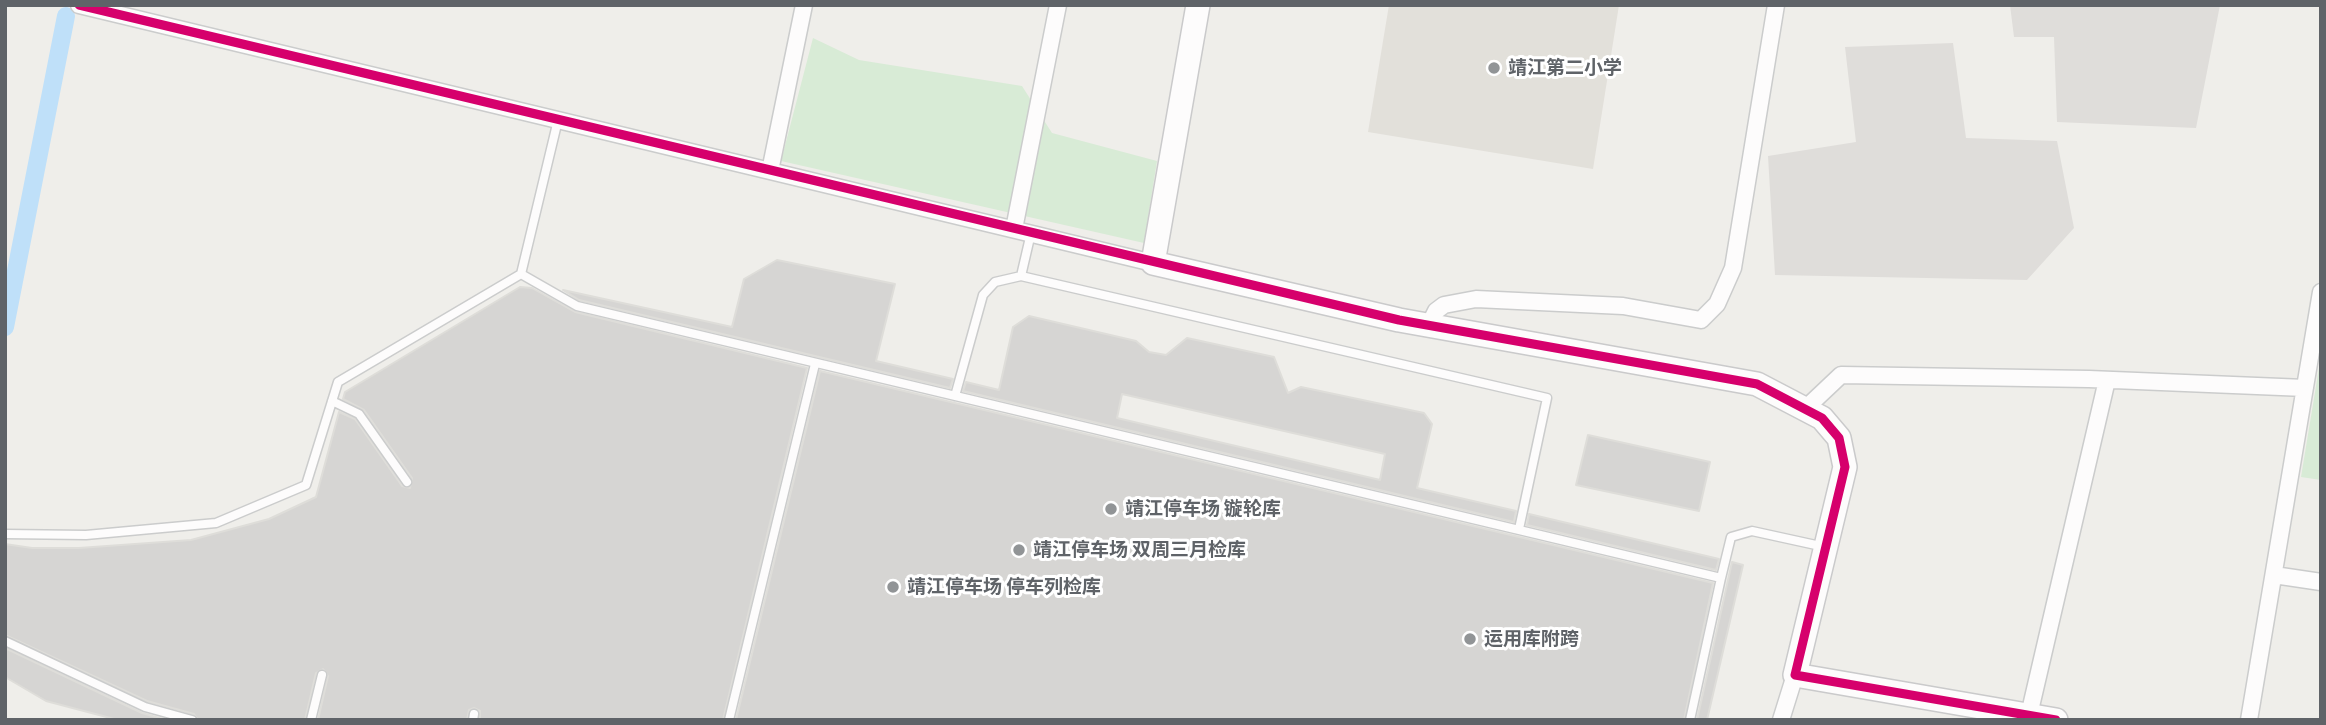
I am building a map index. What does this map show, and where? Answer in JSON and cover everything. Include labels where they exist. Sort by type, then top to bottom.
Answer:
[{"type":"street","points":[[79,5],[1153,263],[1429,325],[1757,384],[1822,418],[1839,438],[1845,467],[1795,675],[1781,720]]},
{"type":"street","points":[[770,171],[804,5]]},
{"type":"street","points":[[1014,229],[1058,5]]},
{"type":"street","points":[[1153,263],[1198,5]]},
{"type":"street","points":[[1429,325],[1436,311],[1444,305],[1476,299],[1623,306],[1701,320],[1717,304],[1733,268],[1776,5]]},
{"type":"street","points":[[2249,720],[2321,292]]},
{"type":"street","points":[[1805,409],[1841,375],[2107,380],[2305,388]]},
{"type":"street","points":[[2029,715],[2107,380]]},
{"type":"street","points":[[2274,575],[2321,582]]},
{"type":"street","points":[[1795,675],[2056,720]]},
{"type":"lane","points":[[5,534],[86,535],[216,523],[306,485],[338,382],[521,274],[558,120]]},
{"type":"lane","points":[[1021,276],[1031,233]]},
{"type":"lane","points":[[521,274],[577,306],[1721,578]]},
{"type":"lane","points":[[956,396],[983,295],[995,282],[1021,276],[1547,398],[1519,529]]},
{"type":"lane","points":[[729,720],[815,364]]},
{"type":"lane","points":[[332,401],[359,414],[407,482]]},
{"type":"lane","points":[[1690,720],[1731,537],[1752,530],[1827,547]]},
{"type":"lane","points":[[5,641],[145,708],[192,720]]},
{"type":"lane","points":[[311,720],[322,675]]},
{"type":"shaded area","name":"靖江第二小学","points":[[1389,5],[1619,5],[1593,169],[1368,132]]},
{"type":"shaded area","points":[[2010,5],[2220,5],[2196,128],[2057,122],[2054,37],[2014,37]]},
{"type":"shaded area","points":[[1953,43],[1966,138],[2057,141],[2074,228],[2027,280],[1775,275],[1768,156],[1856,142],[1845,47]]},
{"type":"green space","points":[[813,38],[859,60],[1022,86],[1052,133],[1157,161],[1144,243],[781,161]]},
{"type":"green space","points":[[2321,356],[2321,480],[2301,477]]},
{"type":"building","points":[[777,260],[895,284],[876,361],[953,379],[950,388],[579,300],[563,290],[732,327],[744,279]]},
{"type":"building","points":[[520,287],[532,288],[575,312],[807,368],[723,720],[480,720],[480,711],[474,708],[469,710],[467,720],[318,720],[328,676],[323,669],[316,673],[305,720],[198,720],[194,714],[147,701],[5,635],[5,544],[32,548],[79,548],[191,540],[269,519],[316,497],[339,412],[355,419],[402,486],[410,488],[412,478],[364,410],[343,399],[345,392]]},
{"type":"building","points":[[1029,316],[1136,341],[1149,352],[1166,355],[1187,338],[1274,357],[1288,393],[1301,387],[1424,413],[1432,424],[1417,488],[1516,511],[1514,522],[963,391],[966,382],[999,390],[1013,327]],"holes":[[[1122,394],[1385,454],[1380,480],[1117,418]]]},
{"type":"building","points":[[820,371],[1713,583],[1684,720],[736,720]]},
{"type":"building","points":[[1588,435],[1710,462],[1699,511],[1576,485]]},
{"type":"building","points":[[1529,514],[1719,559],[1716,570],[1527,525]]},
{"type":"building","points":[[1732,562],[1743,565],[1707,720],[1697,720]]},
{"type":"building","points":[[5,648],[142,713],[166,720],[118,720],[46,701],[5,677]]},
{"type":"waterway","points":[[5,327],[66,16]]},
{"type":"cycle path","points":[[79,5],[1399,320],[1757,384],[1822,418],[1839,438],[1845,467],[1795,675],[2056,720]]},
{"type":"place","name":"靖江第二小学","points":[[1494,68]]},
{"type":"place","name":"靖江停车场 镟轮库","points":[[1111,509]]},
{"type":"place","name":"靖江停车场 双周三月检库","points":[[1019,550]]},
{"type":"place","name":"靖江停车场 停车列检库","points":[[893,587]]},
{"type":"place","name":"运用库附跨","points":[[1470,639]]}]
